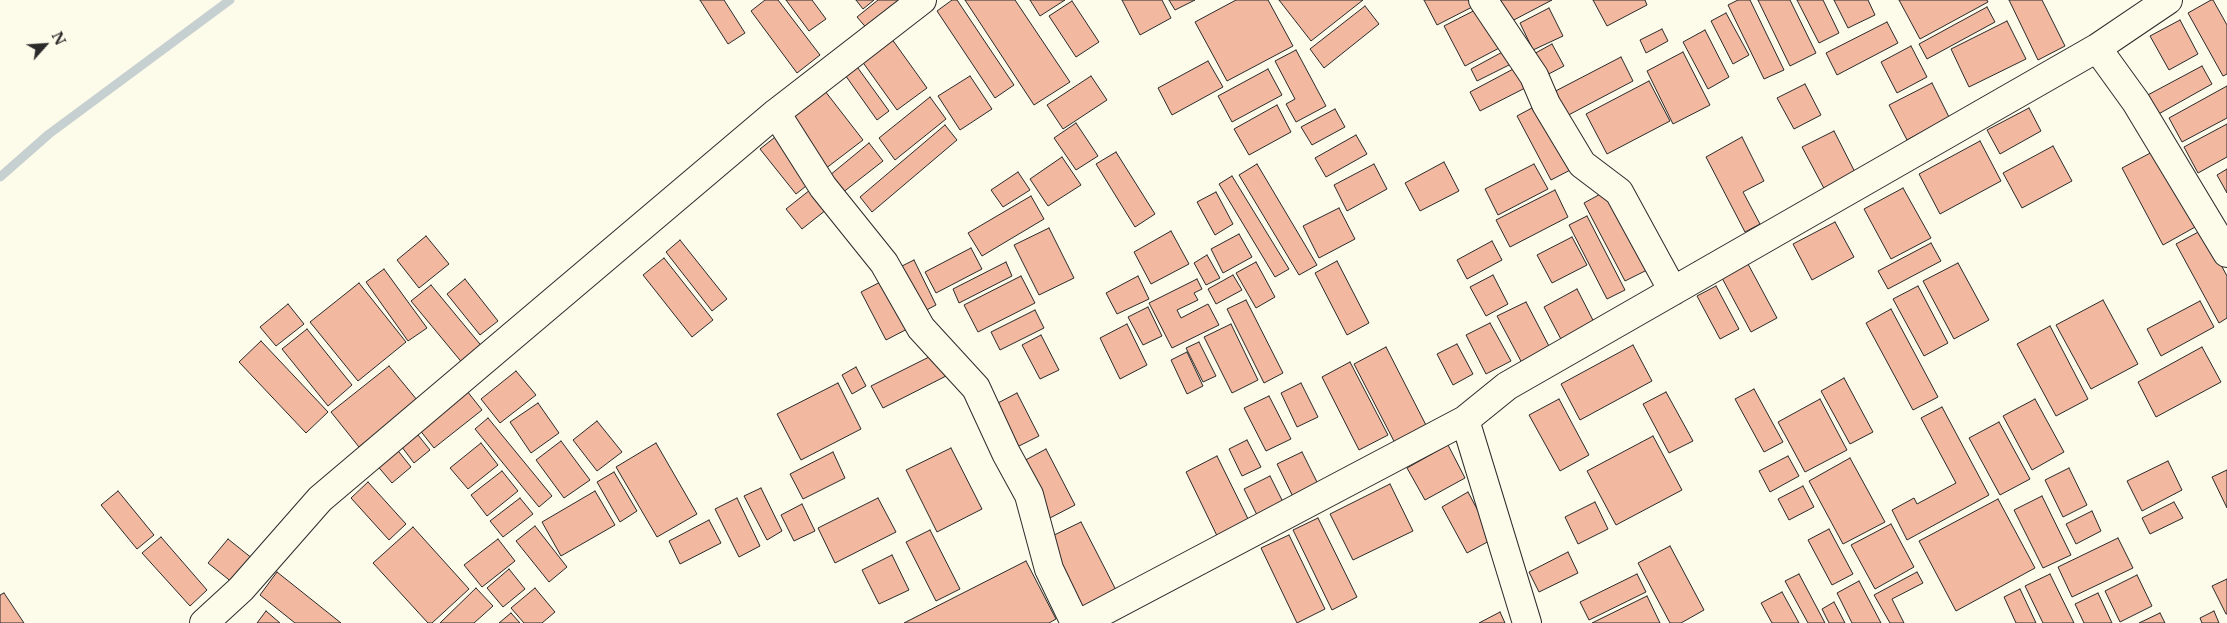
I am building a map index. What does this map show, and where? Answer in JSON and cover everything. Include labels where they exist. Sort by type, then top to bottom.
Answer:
[{"type":"street","points":[[204,623],[241,589],[320,498],[776,113],[922,0]]},
{"type":"street","points":[[1483,0],[1534,76],[1546,104],[1582,164],[1619,192],[1673,291]]},
{"type":"street","points":[[1081,623],[1465,420],[1507,386],[2097,48],[2168,0]]},
{"type":"street","points":[[2097,48],[2136,102],[2227,253]]},
{"type":"street","points":[[776,113],[823,187],[884,263],[921,328],[976,388],[1006,453],[1029,495],[1048,569],[1075,623]]},
{"type":"street","points":[[1465,420],[1527,623]]},
{"type":"building","points":[[700,0],[724,0],[745,33],[728,44]]},
{"type":"building","points":[[765,0],[778,0],[820,55],[797,73],[751,11]]},
{"type":"building","points":[[786,0],[812,0],[826,19],[809,31]]},
{"type":"building","points":[[856,0],[874,0],[863,9]]},
{"type":"building","points":[[878,0],[907,0],[869,31],[857,17]]},
{"type":"building","points":[[952,0],[957,0],[1014,85],[995,98],[937,11]]},
{"type":"building","points":[[965,0],[1015,0],[1070,82],[1034,105]]},
{"type":"building","points":[[1030,0],[1065,0],[1040,16]]},
{"type":"building","points":[[1122,0],[1162,0],[1171,18],[1140,35]]},
{"type":"building","points":[[1169,0],[1195,0],[1175,10]]},
{"type":"building","points":[[1236,0],[1268,0],[1293,46],[1227,81],[1195,22]]},
{"type":"building","points":[[1279,0],[1363,0],[1311,41]]},
{"type":"building","points":[[1424,0],[1476,0],[1478,4],[1437,25]]},
{"type":"building","points":[[1499,0],[1552,0],[1510,22]]},
{"type":"building","points":[[1593,0],[1645,0],[1647,5],[1607,26]]},
{"type":"building","points":[[1738,0],[1750,0],[1784,70],[1764,79],[1728,5]]},
{"type":"building","points":[[1758,0],[1790,0],[1816,53],[1790,66]]},
{"type":"building","points":[[1797,0],[1823,0],[1839,33],[1819,43]]},
{"type":"building","points":[[1834,0],[1868,0],[1875,15],[1848,28]]},
{"type":"building","points":[[1899,0],[1987,0],[1988,2],[1920,39]]},
{"type":"building","points":[[2009,0],[2042,0],[2065,46],[2038,60]]},
{"type":"building","points":[[2213,0],[2227,25],[2227,74],[2223,76],[2188,13]]},
{"type":"building","points":[[1072,1],[1099,42],[1076,57],[1049,16]]},
{"type":"building","points":[[1365,6],[1379,24],[1324,68],[1310,49]]},
{"type":"building","points":[[1483,6],[1503,46],[1465,66],[1444,26]]},
{"type":"building","points":[[1987,7],[1995,22],[1927,59],[1919,44]]},
{"type":"building","points":[[1549,8],[1563,36],[1533,50],[1520,23]]},
{"type":"building","points":[[1726,13],[1749,55],[1733,64],[1711,21]]},
{"type":"building","points":[[2180,20],[2198,54],[2169,70],[2150,36]]},
{"type":"building","points":[[2007,21],[2026,59],[1969,87],[1951,49]]},
{"type":"building","points":[[1887,22],[1898,43],[1837,75],[1826,53]]},
{"type":"building","points":[[1662,29],[1668,41],[1646,53],[1640,40]]},
{"type":"building","points":[[1705,30],[1729,77],[1708,89],[1683,42]]},
{"type":"building","points":[[889,35],[927,88],[897,110],[859,57]]},
{"type":"building","points":[[1552,44],[1564,66],[1541,78],[1530,56]]},
{"type":"building","points":[[1911,46],[1927,77],[1897,93],[1881,62]]},
{"type":"building","points":[[1508,49],[1515,62],[1477,81],[1471,69]]},
{"type":"building","points":[[1296,50],[1326,106],[1296,122],[1286,104],[1295,99],[1275,61]]},
{"type":"building","points":[[1683,52],[1710,105],[1673,124],[1647,71]]},
{"type":"building","points":[[1621,57],[1633,81],[1559,120],[1546,96]]},
{"type":"building","points":[[1208,61],[1223,87],[1172,115],[1158,88]]},
{"type":"building","points":[[855,64],[889,111],[877,120],[843,72]]},
{"type":"building","points":[[2202,66],[2212,84],[2155,116],[2144,97]]},
{"type":"building","points":[[1517,67],[1527,87],[1480,111],[1470,92]]},
{"type":"building","points":[[1268,69],[1282,95],[1232,122],[1218,96]]},
{"type":"building","points":[[970,76],[992,109],[960,130],[938,96]]},
{"type":"building","points":[[1091,76],[1107,100],[1063,129],[1047,105]]},
{"type":"building","points":[[1649,81],[1670,121],[1607,154],[1586,114]]},
{"type":"building","points":[[1932,83],[1949,117],[1907,140],[1889,105]]},
{"type":"building","points":[[1805,84],[1821,115],[1794,129],[1777,98]]},
{"type":"building","points":[[2227,86],[2227,118],[2182,142],[2169,118]]},
{"type":"building","points":[[825,91],[863,140],[825,169],[787,120]]},
{"type":"building","points":[[930,97],[946,119],[895,160],[879,138]]},
{"type":"building","points":[[1543,102],[1576,167],[1551,180],[1517,116]]},
{"type":"building","points":[[1277,105],[1291,132],[1249,155],[1234,129]]},
{"type":"building","points":[[2029,108],[2041,131],[2000,154],[1987,130]]},
{"type":"building","points":[[1335,109],[1345,127],[1312,145],[1301,127]]},
{"type":"building","points":[[1076,123],[1098,156],[1076,170],[1054,138]]},
{"type":"building","points":[[2227,124],[2227,157],[2198,173],[2184,147]]},
{"type":"building","points":[[945,125],[957,140],[872,212],[860,197]]},
{"type":"building","points":[[1834,131],[1858,178],[1827,194],[1802,147]]},
{"type":"building","points":[[779,134],[815,179],[796,194],[760,149]]},
{"type":"building","points":[[1356,135],[1367,154],[1326,177],[1315,158]]},
{"type":"building","points":[[1742,137],[1764,181],[1743,192],[1760,224],[1745,232],[1706,157]]},
{"type":"building","points":[[1980,141],[2001,181],[1940,214],[1919,174]]},
{"type":"building","points":[[869,143],[883,161],[837,197],[824,180]]},
{"type":"building","points":[[2053,146],[2072,181],[2022,208],[2003,173]]},
{"type":"building","points":[[2156,150],[2197,226],[2163,245],[2122,168]]},
{"type":"building","points":[[1116,152],[1155,214],[1135,227],[1096,164]]},
{"type":"building","points":[[1062,157],[1081,185],[1048,206],[1030,179]]},
{"type":"building","points":[[1444,162],[1459,191],[1420,211],[1405,183]]},
{"type":"building","points":[[1257,164],[1317,265],[1299,275],[1239,175]]},
{"type":"building","points":[[1374,164],[1387,189],[1347,211],[1334,185]]},
{"type":"building","points":[[1534,164],[1548,189],[1498,215],[1485,189]]},
{"type":"building","points":[[2227,169],[2227,193],[2217,175]]},
{"type":"building","points":[[1018,172],[1030,190],[1003,207],[991,190]]},
{"type":"building","points":[[1232,176],[1289,269],[1275,277],[1219,184]]},
{"type":"building","points":[[815,186],[831,206],[802,229],[786,209]]},
{"type":"building","points":[[1903,188],[1931,238],[1891,259],[1864,209]]},
{"type":"building","points":[[1555,190],[1568,217],[1510,247],[1496,220]]},
{"type":"building","points":[[1606,191],[1647,270],[1625,281],[1584,203]]},
{"type":"building","points":[[1216,192],[1233,224],[1215,235],[1197,202]]},
{"type":"building","points":[[1031,196],[1044,219],[982,256],[968,233]]},
{"type":"building","points":[[1339,208],[1355,239],[1319,258],[1303,226]]},
{"type":"building","points":[[1587,216],[1625,290],[1607,299],[1569,225]]},
{"type":"building","points":[[1835,222],[1854,257],[1812,280],[1793,244]]},
{"type":"building","points":[[1049,228],[1074,278],[1039,295],[1014,245]]},
{"type":"building","points":[[2202,230],[2227,276],[2227,318],[2219,323],[2176,244]]},
{"type":"building","points":[[1171,231],[1189,264],[1151,284],[1134,252]]},
{"type":"building","points":[[1239,234],[1252,257],[1223,273],[1211,249]]},
{"type":"building","points":[[426,236],[449,264],[419,288],[397,260]]},
{"type":"building","points":[[1572,237],[1587,265],[1552,283],[1537,255]]},
{"type":"building","points":[[680,240],[727,299],[712,311],[666,252]]},
{"type":"building","points":[[1492,241],[1502,260],[1467,279],[1457,260]]},
{"type":"building","points":[[1931,243],[1941,261],[1888,289],[1878,271]]},
{"type":"building","points":[[971,248],[982,269],[936,293],[925,272]]},
{"type":"building","points":[[1207,255],[1220,278],[1206,285],[1194,263]]},
{"type":"building","points":[[664,258],[713,320],[692,337],[643,275]]},
{"type":"building","points":[[914,260],[936,305],[917,315],[894,270]]},
{"type":"building","points":[[1337,261],[1369,323],[1347,335],[1315,273]]},
{"type":"building","points":[[1006,262],[1012,276],[959,303],[953,289]]},
{"type":"building","points":[[1256,262],[1275,297],[1256,308],[1236,273]]},
{"type":"building","points":[[1958,263],[1989,320],[1954,339],[1923,281]]},
{"type":"building","points":[[1748,264],[1777,318],[1751,332],[1722,278]]},
{"type":"building","points":[[384,269],[427,328],[408,341],[366,282]]},
{"type":"building","points":[[1233,275],[1242,290],[1216,304],[1208,289]]},
{"type":"building","points":[[1493,275],[1508,304],[1486,316],[1470,287]]},
{"type":"building","points":[[1021,276],[1035,303],[978,332],[964,305]]},
{"type":"building","points":[[1138,276],[1149,299],[1117,314],[1106,293]]},
{"type":"building","points":[[888,278],[913,326],[886,340],[861,292]]},
{"type":"building","points":[[465,279],[498,321],[480,335],[447,294]]},
{"type":"building","points":[[1197,279],[1202,289],[1194,293],[1198,300],[1177,310],[1181,318],[1208,304],[1219,325],[1172,348],[1149,303]]},
{"type":"building","points":[[359,283],[406,342],[358,381],[310,322]]},
{"type":"building","points":[[431,285],[484,349],[464,365],[411,301]]},
{"type":"building","points":[[1716,286],[1739,329],[1720,339],[1697,296]]},
{"type":"building","points":[[1918,286],[1948,343],[1924,356],[1893,299]]},
{"type":"building","points":[[1577,289],[1596,326],[1563,343],[1544,307]]},
{"type":"building","points":[[1246,300],[1283,373],[1264,383],[1227,309]]},
{"type":"building","points":[[2103,300],[2138,364],[2091,389],[2056,325]]},
{"type":"building","points":[[2200,301],[2214,327],[2161,356],[2147,329]]},
{"type":"building","points":[[1526,302],[1551,350],[1523,365],[1497,316]]},
{"type":"building","points":[[288,304],[304,324],[276,346],[260,327]]},
{"type":"building","points":[[1148,307],[1162,336],[1143,345],[1128,317]]},
{"type":"building","points":[[1891,309],[1938,397],[1913,410],[1866,323]]},
{"type":"building","points":[[1035,310],[1044,328],[1000,350],[991,332]]},
{"type":"building","points":[[1490,323],[1511,361],[1486,374],[1466,335]]},
{"type":"building","points":[[1127,324],[1147,365],[1120,379],[1100,338]]},
{"type":"building","points":[[1231,324],[1258,380],[1232,393],[1204,337]]},
{"type":"building","points":[[2050,326],[2088,399],[2056,416],[2017,344]]},
{"type":"building","points":[[307,329],[352,385],[328,406],[282,349]]},
{"type":"building","points":[[1041,335],[1059,370],[1040,379],[1022,345]]},
{"type":"building","points":[[261,341],[328,412],[306,433],[239,362]]},
{"type":"building","points":[[1199,342],[1216,376],[1203,382],[1186,348]]},
{"type":"building","points":[[1457,344],[1473,374],[1453,385],[1437,354]]},
{"type":"building","points":[[1633,345],[1652,381],[1580,420],[1561,384]]},
{"type":"building","points":[[1386,347],[1428,429],[1396,445],[1354,364]]},
{"type":"building","points":[[2202,347],[2221,382],[2156,417],[2138,382]]},
{"type":"building","points":[[941,351],[952,373],[883,408],[871,386]]},
{"type":"building","points":[[1187,352],[1203,386],[1187,394],[1171,360]]},
{"type":"building","points":[[1350,362],[1388,435],[1359,450],[1322,377]]},
{"type":"building","points":[[389,366],[417,400],[359,447],[331,412]]},
{"type":"building","points":[[856,367],[866,386],[852,394],[842,375]]},
{"type":"building","points":[[516,371],[536,395],[500,423],[481,399]]},
{"type":"building","points":[[1844,378],[1873,432],[1850,444],[1821,391]]},
{"type":"building","points":[[838,383],[861,429],[801,460],[777,414]]},
{"type":"building","points":[[1301,383],[1318,417],[1297,427],[1281,393]]},
{"type":"building","points":[[1754,389],[1783,442],[1764,452],[1735,399]]},
{"type":"building","points":[[467,391],[482,410],[434,448],[419,429]]},
{"type":"building","points":[[1666,392],[1693,441],[1669,453],[1643,404]]},
{"type":"building","points":[[1017,393],[1039,436],[1017,447],[996,404]]},
{"type":"building","points":[[1269,396],[1291,439],[1266,451],[1244,408]]},
{"type":"building","points":[[1559,399],[1589,455],[1560,471],[1529,415]]},
{"type":"building","points":[[1820,399],[1847,450],[1805,472],[1778,422]]},
{"type":"building","points":[[2035,399],[2064,452],[2032,470],[2003,416]]},
{"type":"building","points":[[538,403],[559,433],[531,453],[510,422]]},
{"type":"building","points":[[1942,407],[1989,495],[1907,540],[1892,510],[1914,498],[1917,504],[1956,483],[1921,418]]},
{"type":"building","points":[[488,418],[552,496],[539,507],[475,429]]},
{"type":"building","points":[[597,421],[622,452],[597,471],[573,440]]},
{"type":"building","points":[[1999,422],[2030,479],[2000,495],[1969,438]]},
{"type":"building","points":[[410,425],[430,450],[414,463],[395,438]]},
{"type":"building","points":[[1653,436],[1682,490],[1616,525],[1587,471]]},
{"type":"building","points":[[1247,440],[1261,467],[1242,476],[1229,449]]},
{"type":"building","points":[[561,441],[590,480],[564,498],[536,460]]},
{"type":"building","points":[[481,443],[498,465],[468,489],[450,468]]},
{"type":"building","points":[[656,443],[697,514],[657,537],[616,467]]},
{"type":"building","points":[[1448,445],[1465,478],[1425,500],[1407,468]]},
{"type":"building","points":[[395,447],[411,467],[392,483],[375,463]]},
{"type":"building","points":[[951,448],[982,509],[937,532],[906,470]]},
{"type":"building","points":[[1046,449],[1075,505],[1048,519],[1020,463]]},
{"type":"building","points":[[833,452],[845,478],[803,499],[790,474]]},
{"type":"building","points":[[1302,452],[1324,496],[1299,509],[1277,464]]},
{"type":"building","points":[[1217,456],[1253,529],[1221,544],[1186,472]]},
{"type":"building","points":[[1788,456],[1799,476],[1770,492],[1759,471]]},
{"type":"building","points":[[1850,458],[1885,522],[1843,544],[1809,481]]},
{"type":"building","points":[[2168,461],[2182,490],[2142,511],[2127,481]]},
{"type":"building","points":[[2069,468],[2087,505],[2063,517],[2045,480]]},
{"type":"building","points":[[2227,470],[2227,508],[2212,477]]},
{"type":"building","points":[[502,471],[518,491],[487,516],[471,495]]},
{"type":"building","points":[[614,472],[637,511],[620,522],[597,482]]},
{"type":"building","points":[[1270,476],[1287,510],[1261,523],[1244,489]]},
{"type":"building","points":[[368,482],[406,524],[389,540],[351,498]]},
{"type":"building","points":[[1390,484],[1413,531],[1353,560],[1330,514]]},
{"type":"building","points":[[1803,486],[1814,507],[1789,520],[1778,499]]},
{"type":"building","points":[[761,488],[782,531],[767,540],[744,496]]},
{"type":"building","points":[[118,491],[154,535],[137,549],[101,505]]},
{"type":"building","points":[[595,491],[615,525],[561,556],[542,522]]},
{"type":"building","points":[[1468,492],[1493,539],[1467,553],[1442,507]]},
{"type":"building","points":[[2042,496],[2071,555],[2043,568],[2014,510]]},
{"type":"building","points":[[520,498],[533,514],[503,537],[490,521]]},
{"type":"building","points":[[737,498],[760,546],[739,557],[715,509]]},
{"type":"building","points":[[878,498],[896,532],[835,563],[818,528]]},
{"type":"building","points":[[1998,499],[2035,568],[1956,611],[1919,541]]},
{"type":"building","points":[[1595,502],[1608,529],[1578,544],[1565,517]]},
{"type":"building","points":[[2174,502],[2183,518],[2150,534],[2142,518]]},
{"type":"building","points":[[802,504],[815,531],[794,541],[781,515]]},
{"type":"building","points":[[2092,511],[2101,531],[2076,544],[2066,524]]},
{"type":"building","points":[[1318,518],[1357,597],[1332,610],[1293,530]]},
{"type":"building","points":[[709,520],[721,543],[680,564],[669,541]]},
{"type":"building","points":[[1081,522],[1118,594],[1083,612],[1046,539]]},
{"type":"building","points":[[1891,524],[1914,567],[1875,589],[1851,545]]},
{"type":"building","points":[[535,526],[567,567],[549,582],[516,541]]},
{"type":"building","points":[[413,527],[469,589],[432,623],[428,623],[373,563]]},
{"type":"building","points":[[1829,529],[1853,574],[1832,585],[1808,540]]},
{"type":"building","points":[[930,530],[960,589],[936,601],[906,542]]},
{"type":"building","points":[[1289,535],[1325,609],[1297,623],[1261,548]]},
{"type":"building","points":[[161,537],[207,590],[190,606],[142,553]]},
{"type":"building","points":[[2118,538],[2133,568],[2072,597],[2058,567]]},
{"type":"building","points":[[228,539],[253,559],[233,583],[208,563]]},
{"type":"building","points":[[498,539],[515,561],[482,587],[464,565]]},
{"type":"building","points":[[1670,546],[1704,610],[1681,623],[1670,623],[1638,563]]},
{"type":"building","points":[[1568,552],[1578,573],[1539,592],[1529,572]]},
{"type":"building","points":[[892,555],[909,590],[879,604],[862,570]]},
{"type":"building","points":[[1026,561],[1056,619],[1049,623],[904,623]]},
{"type":"building","points":[[509,569],[525,589],[503,607],[487,588]]},
{"type":"building","points":[[277,572],[341,623],[295,623],[260,595]]},
{"type":"building","points":[[1917,572],[1923,583],[1892,599],[1904,623],[1890,623],[1874,595]]},
{"type":"building","points":[[1637,574],[1646,592],[1589,620],[1580,602]]},
{"type":"building","points":[[1799,574],[1825,623],[1808,623],[1785,581]]},
{"type":"building","points":[[2050,574],[2074,623],[2043,623],[2025,586]]},
{"type":"building","points":[[2137,575],[2152,606],[2120,622],[2105,591]]},
{"type":"building","points":[[2227,579],[2227,614],[2226,614],[2212,586]]},
{"type":"building","points":[[1859,581],[1881,623],[1852,623],[1837,593]]},
{"type":"building","points":[[476,588],[493,606],[474,623],[440,623]]},
{"type":"building","points":[[535,588],[555,612],[542,623],[524,623],[511,608]]},
{"type":"building","points":[[2020,589],[2036,623],[2016,623],[2004,597]]},
{"type":"building","points":[[1782,592],[1799,623],[1772,623],[1761,603]]},
{"type":"building","points":[[4,593],[24,623],[0,623],[0,595]]},
{"type":"building","points":[[2098,593],[2112,623],[2084,623],[2075,604]]},
{"type":"building","points":[[1647,596],[1660,623],[1592,623]]},
{"type":"building","points":[[1834,602],[1845,623],[1829,623],[1822,609]]},
{"type":"building","points":[[266,611],[280,623],[257,623]]},
{"type":"building","points":[[2214,611],[2219,623],[2202,623],[2200,618]]},
{"type":"building","points":[[1500,612],[1505,623],[1479,623]]},
{"type":"building","points":[[511,613],[520,623],[499,623]]},
{"type":"building","points":[[2160,613],[2165,623],[2139,623]]},
{"type":"waterway","points":[[0,177],[49,134],[230,0]]}]
